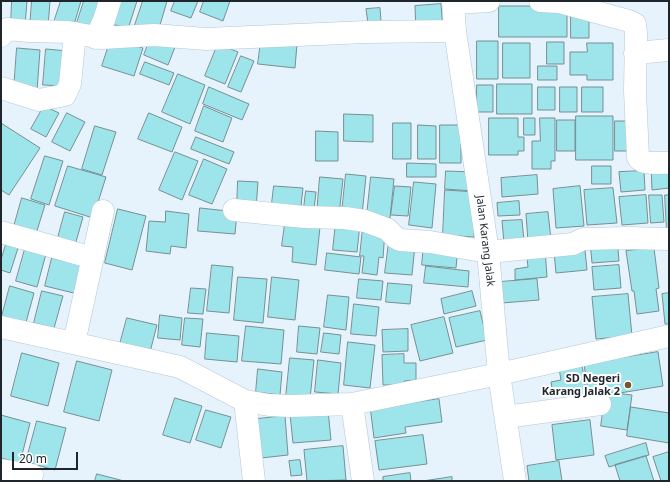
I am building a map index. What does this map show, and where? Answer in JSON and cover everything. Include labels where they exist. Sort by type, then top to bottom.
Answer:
[{"type":"street","points":[[1,88],[40,100],[65,95],[86,35],[104,20],[110,1]]},
{"type":"street","points":[[453,2],[489,1]]},
{"type":"street","points":[[540,1],[559,2],[629,21],[635,24],[635,105],[638,157],[640,161],[645,162],[669,162]]},
{"type":"street","name":"Jalan Karang Jalak","points":[[453,2],[455,31],[488,252],[499,374],[515,481]]},
{"type":"street","points":[[1,36],[7,29],[24,31],[56,31],[86,35],[154,35],[206,39],[366,32],[455,31]]},
{"type":"street","points":[[635,53],[669,50]]},
{"type":"street","points":[[234,210],[304,217],[345,218],[371,222],[387,229],[400,240],[430,242],[488,252],[573,244],[583,239],[669,239]]},
{"type":"street","points":[[74,343],[103,211]]},
{"type":"street","points":[[1,232],[93,258]]},
{"type":"street","points":[[1,327],[180,367],[245,401],[269,405],[290,406],[352,404],[499,374],[669,336]]},
{"type":"street","points":[[245,401],[254,481]]},
{"type":"street","points":[[352,404],[363,481]]},
{"type":"street","points":[[506,417],[600,404]]},
{"type":"street","points":[[1,470],[32,475]]},
{"type":"building","points":[[12,1],[27,1],[25,26],[11,25]]},
{"type":"building","points":[[32,1],[50,1],[48,27],[30,26]]},
{"type":"building","points":[[61,1],[81,1],[73,28],[54,22]]},
{"type":"building","points":[[84,1],[104,1],[94,35],[75,29]]},
{"type":"building","points":[[116,1],[137,1],[128,29],[109,23]]},
{"type":"building","points":[[143,1],[167,1],[158,32],[135,25]]},
{"type":"building","points":[[175,1],[198,1],[191,18],[171,11]]},
{"type":"building","points":[[204,1],[230,1],[223,21],[200,12]]},
{"type":"building","points":[[441,4],[443,29],[416,31],[415,6]]},
{"type":"building","points":[[499,6],[567,6],[567,37],[499,37]]},
{"type":"building","points":[[380,8],[381,22],[368,23],[366,9]]},
{"type":"building","points":[[571,12],[589,12],[589,38],[571,38]]},
{"type":"building","points":[[151,37],[175,47],[168,65],[144,55]]},
{"type":"building","points":[[111,39],[143,48],[134,76],[102,66]]},
{"type":"building","points":[[261,41],[297,44],[295,68],[258,64]]},
{"type":"building","points":[[477,41],[498,41],[498,79],[477,79]]},
{"type":"building","points":[[547,42],[564,42],[564,64],[547,64]]},
{"type":"building","points":[[503,43],[530,43],[530,78],[503,78]]},
{"type":"building","points":[[587,43],[613,43],[613,80],[587,80],[587,75],[570,75],[570,52],[587,52]]},
{"type":"building","points":[[218,44],[238,52],[225,84],[205,76]]},
{"type":"building","points":[[17,48],[40,50],[37,91],[14,89]]},
{"type":"building","points":[[46,49],[68,51],[66,86],[43,85]]},
{"type":"building","points":[[241,56],[254,61],[241,92],[228,87]]},
{"type":"building","points":[[145,62],[174,73],[169,85],[140,74]]},
{"type":"building","points":[[538,66],[557,66],[557,80],[538,80]]},
{"type":"building","points":[[178,74],[205,85],[190,124],[162,112]]},
{"type":"building","points":[[497,84],[532,84],[532,114],[497,114]]},
{"type":"building","points":[[477,85],[493,85],[493,112],[477,112]]},
{"type":"building","points":[[209,87],[249,104],[242,120],[203,104]]},
{"type":"building","points":[[538,87],[555,87],[555,110],[538,110]]},
{"type":"building","points":[[560,87],[577,87],[577,112],[560,112]]},
{"type":"building","points":[[582,87],[603,87],[603,112],[582,112]]},
{"type":"building","points":[[44,106],[59,113],[46,137],[31,129]]},
{"type":"building","points":[[204,106],[232,118],[223,142],[195,131]]},
{"type":"building","points":[[67,113],[85,122],[70,151],[52,142]]},
{"type":"building","points":[[149,113],[182,127],[172,152],[138,139]]},
{"type":"building","points":[[344,114],[373,115],[373,142],[344,141]]},
{"type":"building","points":[[576,116],[613,116],[613,160],[576,160]]},
{"type":"building","points":[[489,118],[518,118],[518,137],[524,137],[524,151],[518,151],[518,155],[489,155]]},
{"type":"building","points":[[524,118],[535,118],[535,135],[524,135]]},
{"type":"building","points":[[540,118],[555,118],[555,161],[551,161],[551,169],[532,169],[532,141],[540,141]]},
{"type":"building","points":[[557,120],[575,120],[575,151],[557,151]]},
{"type":"building","points":[[615,121],[634,121],[634,151],[615,151]]},
{"type":"building","points":[[1,123],[40,148],[9,195],[1,190]]},
{"type":"building","points":[[393,123],[411,123],[411,159],[393,159]]},
{"type":"building","points":[[418,125],[436,126],[436,159],[418,159]]},
{"type":"building","points":[[440,125],[461,125],[461,163],[440,163]]},
{"type":"building","points":[[95,126],[116,132],[102,175],[82,169]]},
{"type":"building","points":[[316,131],[338,132],[338,161],[316,161]]},
{"type":"building","points":[[196,137],[234,152],[229,164],[191,149]]},
{"type":"building","points":[[175,152],[198,161],[182,200],[159,190]]},
{"type":"building","points":[[45,156],[63,161],[49,205],[31,199]]},
{"type":"building","points":[[204,159],[227,169],[212,204],[189,195]]},
{"type":"building","points":[[407,163],[436,164],[436,177],[407,177]]},
{"type":"building","points":[[669,164],[669,188],[652,190],[651,165]]},
{"type":"building","points":[[68,166],[106,177],[93,218],[55,206]]},
{"type":"building","points":[[592,166],[611,166],[611,184],[592,184]]},
{"type":"building","points":[[446,171],[473,172],[472,191],[445,189]]},
{"type":"building","points":[[644,171],[645,190],[621,192],[619,172]]},
{"type":"building","points":[[346,174],[366,176],[362,215],[342,212]]},
{"type":"building","points":[[537,175],[538,194],[502,197],[501,178]]},
{"type":"building","points":[[320,177],[343,179],[339,215],[317,213]]},
{"type":"building","points":[[371,177],[394,179],[390,218],[367,215]]},
{"type":"building","points":[[238,181],[258,182],[256,209],[237,208]]},
{"type":"building","points":[[414,182],[436,184],[432,228],[409,225]]},
{"type":"building","points":[[274,186],[303,188],[300,215],[271,212]]},
{"type":"building","points":[[395,186],[411,187],[408,216],[391,215]]},
{"type":"building","points":[[580,186],[584,226],[556,228],[553,189]]},
{"type":"building","points":[[613,188],[617,223],[587,225],[584,190]]},
{"type":"building","points":[[445,190],[477,192],[474,237],[443,235]]},
{"type":"building","points":[[306,191],[316,192],[314,209],[304,208]]},
{"type":"building","points":[[646,195],[648,223],[622,225],[619,197]]},
{"type":"building","points":[[649,195],[662,195],[664,222],[651,223]]},
{"type":"building","points":[[665,195],[669,195],[669,232],[667,232]]},
{"type":"building","points":[[22,198],[45,205],[35,237],[13,230]]},
{"type":"building","points":[[519,201],[520,215],[498,216],[497,203]]},
{"type":"building","points":[[200,208],[237,212],[235,234],[198,231]]},
{"type":"building","points":[[118,209],[146,216],[132,270],[105,263]]},
{"type":"building","points":[[166,211],[189,214],[186,248],[171,246],[170,254],[146,251],[149,221],[165,222]]},
{"type":"building","points":[[65,212],[83,217],[74,249],[56,245]]},
{"type":"building","points":[[548,212],[551,240],[528,242],[526,214]]},
{"type":"building","points":[[522,220],[524,241],[504,243],[502,221]]},
{"type":"building","points":[[336,222],[360,224],[357,252],[333,250]]},
{"type":"building","points":[[285,224],[320,227],[316,265],[292,262],[293,247],[282,246]]},
{"type":"building","points":[[363,228],[385,230],[383,258],[379,257],[377,275],[362,273],[364,256],[360,256]]},
{"type":"building","points":[[617,238],[619,261],[592,263],[590,241]]},
{"type":"building","points":[[7,241],[19,245],[10,273],[1,270],[1,260]]},
{"type":"building","points":[[389,242],[415,245],[412,275],[385,273]]},
{"type":"building","points":[[424,244],[458,247],[456,268],[422,265]]},
{"type":"building","points":[[654,248],[659,288],[656,289],[659,311],[637,314],[626,251]]},
{"type":"building","points":[[25,249],[46,254],[37,287],[16,281]]},
{"type":"building","points":[[545,249],[547,277],[515,280],[515,269],[528,267],[526,250]]},
{"type":"building","points":[[585,250],[587,270],[556,273],[554,252]]},
{"type":"building","points":[[327,253],[361,257],[359,274],[325,270]]},
{"type":"building","points":[[52,258],[89,267],[82,295],[45,286]]},
{"type":"building","points":[[212,265],[233,267],[229,313],[207,311]]},
{"type":"building","points":[[619,265],[621,288],[594,290],[592,267]]},
{"type":"building","points":[[426,266],[469,271],[468,287],[424,283]]},
{"type":"building","points":[[238,277],[267,279],[263,323],[234,320]]},
{"type":"building","points":[[272,277],[299,280],[295,320],[268,317]]},
{"type":"building","points":[[359,279],[383,281],[381,300],[357,298]]},
{"type":"building","points":[[537,279],[539,300],[502,303],[500,282]]},
{"type":"building","points":[[388,283],[412,285],[410,304],[386,302]]},
{"type":"building","points":[[10,286],[34,293],[25,326],[1,320]]},
{"type":"building","points":[[191,288],[206,289],[203,314],[188,313]]},
{"type":"building","points":[[42,291],[63,296],[54,328],[34,323]]},
{"type":"building","points":[[472,291],[476,306],[444,314],[441,299]]},
{"type":"building","points":[[669,293],[669,324],[665,324],[662,294]]},
{"type":"building","points":[[628,294],[632,336],[596,339],[592,297]]},
{"type":"building","points":[[328,295],[349,297],[346,330],[324,327]]},
{"type":"building","points":[[354,304],[379,307],[376,336],[351,334]]},
{"type":"building","points":[[480,311],[487,340],[456,347],[449,318]]},
{"type":"building","points":[[160,315],[182,318],[180,340],[158,338]]},
{"type":"building","points":[[444,317],[453,353],[420,361],[411,325]]},
{"type":"building","points":[[127,318],[157,325],[150,352],[120,344]]},
{"type":"building","points":[[185,318],[203,319],[200,347],[182,345]]},
{"type":"building","points":[[246,326],[284,330],[281,364],[242,361]]},
{"type":"building","points":[[299,326],[320,328],[317,354],[297,352]]},
{"type":"building","points":[[408,329],[408,351],[383,352],[382,330]]},
{"type":"building","points":[[207,333],[239,336],[237,362],[205,359]]},
{"type":"building","points":[[324,333],[341,335],[339,354],[321,352]]},
{"type":"building","points":[[348,342],[375,345],[370,388],[344,385]]},
{"type":"building","points":[[658,352],[663,386],[589,398],[584,364]]},
{"type":"building","points":[[22,353],[59,363],[48,406],[11,396]]},
{"type":"building","points":[[404,354],[404,363],[416,363],[416,380],[404,381],[404,385],[383,385],[382,355]]},
{"type":"building","points":[[290,358],[314,360],[310,399],[286,397]]},
{"type":"building","points":[[318,360],[341,363],[338,394],[315,392]]},
{"type":"building","points":[[77,361],[112,370],[99,421],[64,412]]},
{"type":"building","points":[[582,365],[588,403],[565,406],[563,392],[553,394],[551,382],[561,380],[559,368]]},
{"type":"building","points":[[258,369],[282,372],[280,395],[256,392]]},
{"type":"building","points":[[606,392],[632,395],[627,430],[601,426]]},
{"type":"building","points":[[175,398],[202,406],[190,443],[163,435]]},
{"type":"building","points":[[439,399],[442,422],[405,427],[406,433],[374,438],[370,406],[402,404]]},
{"type":"building","points":[[631,407],[669,413],[669,443],[627,436]]},
{"type":"building","points":[[206,410],[231,417],[221,448],[196,440]]},
{"type":"building","points":[[328,410],[331,440],[293,443],[290,414]]},
{"type":"building","points":[[1,415],[30,423],[20,463],[1,458]]},
{"type":"building","points":[[285,416],[288,455],[261,458],[257,419]]},
{"type":"building","points":[[590,420],[594,455],[556,460],[552,425]]},
{"type":"building","points":[[37,421],[66,428],[55,470],[26,462]]},
{"type":"building","points":[[423,435],[427,464],[379,470],[375,441]]},
{"type":"building","points":[[646,443],[649,455],[609,467],[605,456]]},
{"type":"building","points":[[343,446],[346,480],[307,481],[304,450]]},
{"type":"building","points":[[669,452],[669,481],[661,481],[653,457]]},
{"type":"building","points":[[646,456],[654,481],[620,481],[615,465]]},
{"type":"building","points":[[300,460],[302,475],[291,476],[289,461]]},
{"type":"building","points":[[559,461],[562,481],[529,481],[527,466]]},
{"type":"building","points":[[410,473],[411,481],[383,481],[383,477]]},
{"type":"building","points":[[97,474],[124,481],[95,481]]},
{"type":"building","points":[[452,477],[452,481],[423,481]]},
{"type":"place","name":"SD Negeri Karang Jalak 2","points":[[628,385]]}]
